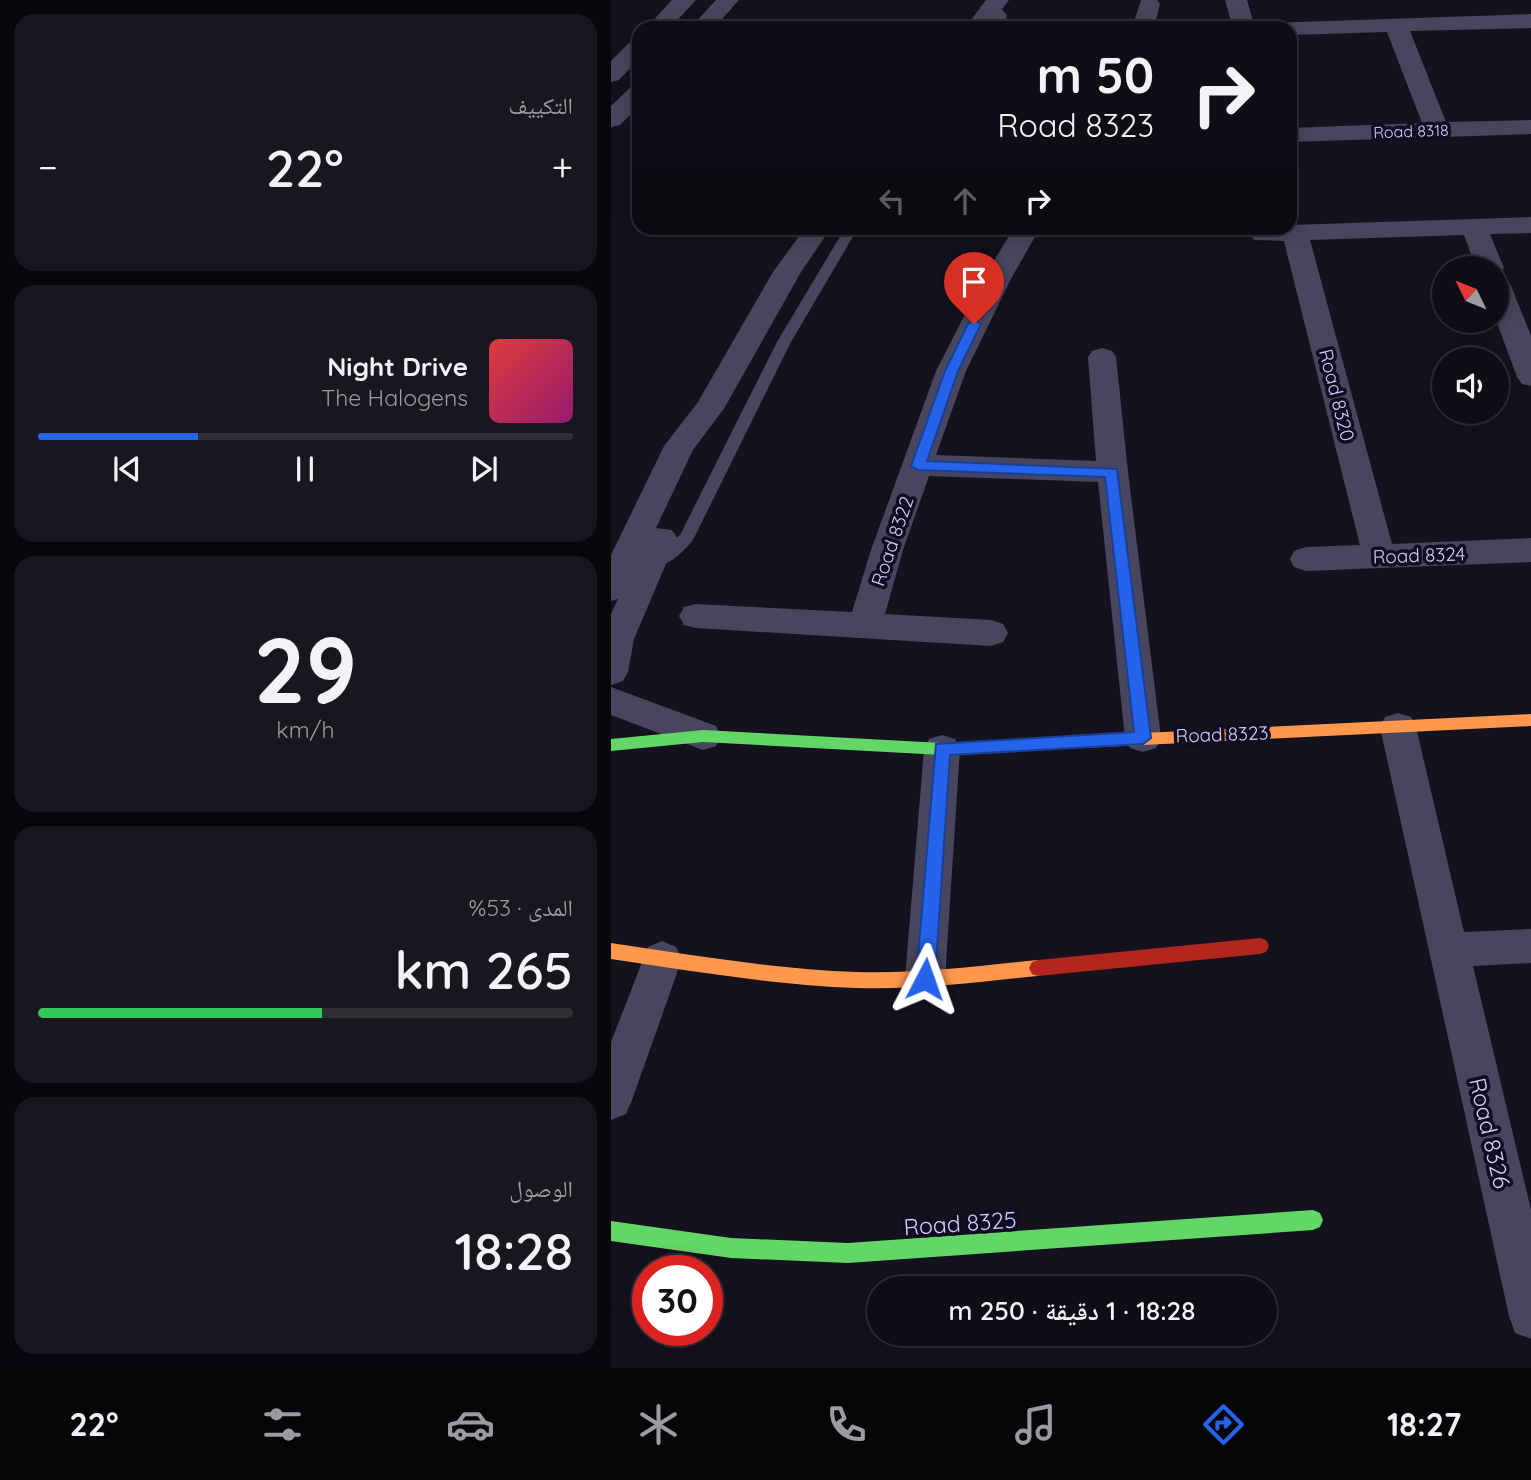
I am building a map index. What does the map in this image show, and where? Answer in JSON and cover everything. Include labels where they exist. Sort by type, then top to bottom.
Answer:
[{"type":"street","points":[[664,21],[685,0]]},
{"type":"street","points":[[708,21],[728,0]]},
{"type":"street","points":[[1236,0],[1242,21]]},
{"type":"street","points":[[969,21],[991,2]]},
{"type":"street","points":[[980,21],[991,2]]},
{"type":"street","points":[[1145,21],[1149,4]]},
{"type":"street","points":[[1297,28],[1531,21]]},
{"type":"street","points":[[1396,25],[1436,130]]},
{"type":"street","points":[[612,74],[632,53]]},
{"type":"street","points":[[611,120],[632,99]]},
{"type":"street","name":"Road 8318","points":[[1297,135],[1531,127]]},
{"type":"street","points":[[1297,233],[1531,225]]},
{"type":"street","points":[[1474,226],[1485,256]]},
{"type":"street","points":[[611,589],[679,446],[710,407],[787,272],[813,235]]},
{"type":"street","name":"Road 8322","points":[[865,626],[887,550],[951,371],[998,277],[1023,235]]},
{"type":"street","name":"Road 8320","points":[[1296,235],[1379,557]]},
{"type":"street","points":[[1509,318],[1531,377]]},
{"type":"street","points":[[1102,357],[1112,472],[1143,738]]},
{"type":"street","points":[[611,672],[617,639],[701,450],[710,407]]},
{"type":"street","points":[[918,466],[1112,472]]},
{"type":"street","name":"Road 8324","points":[[1306,559],[1531,550]]},
{"type":"street","points":[[697,616],[991,633]]},
{"type":"street","points":[[611,702],[611,720]]},
{"type":"street","name":"Road 8323","points":[[611,702],[703,736]]},
{"type":"street","name":"Road 8323","points":[[611,745],[703,736],[942,749],[1531,720]]},
{"type":"street","name":"Road 8326","points":[[1398,727],[1531,1316]]},
{"type":"street","points":[[925,979],[942,749]]},
{"type":"street","points":[[611,951],[787,976],[925,979],[1260,946]]},
{"type":"street","points":[[1448,950],[1531,946]]},
{"type":"street","points":[[611,1100],[662,959]]},
{"type":"street","name":"Road 8325","points":[[611,1231],[731,1248],[848,1253],[1313,1220]]},
{"type":"lane","points":[[991,2],[1001,15],[1000,21]]},
{"type":"lane","points":[[649,565],[670,553],[686,538],[784,342],[847,235]]},
{"type":"traffic: fast","points":[[611,745],[703,736],[942,749],[1039,744]]},
{"type":"traffic: fast","points":[[611,1231],[731,1248],[848,1253],[1313,1220]]},
{"type":"traffic: slow","points":[[1039,744],[1532,720]]},
{"type":"traffic: slow","points":[[611,951],[764,973],[856,980],[924,979],[1038,968]]},
{"type":"traffic: jam","points":[[1038,968],[1260,946]]},
{"type":"route","points":[[925,979],[942,749],[1143,738],[1112,472],[918,466],[951,371],[974,324]]}]
